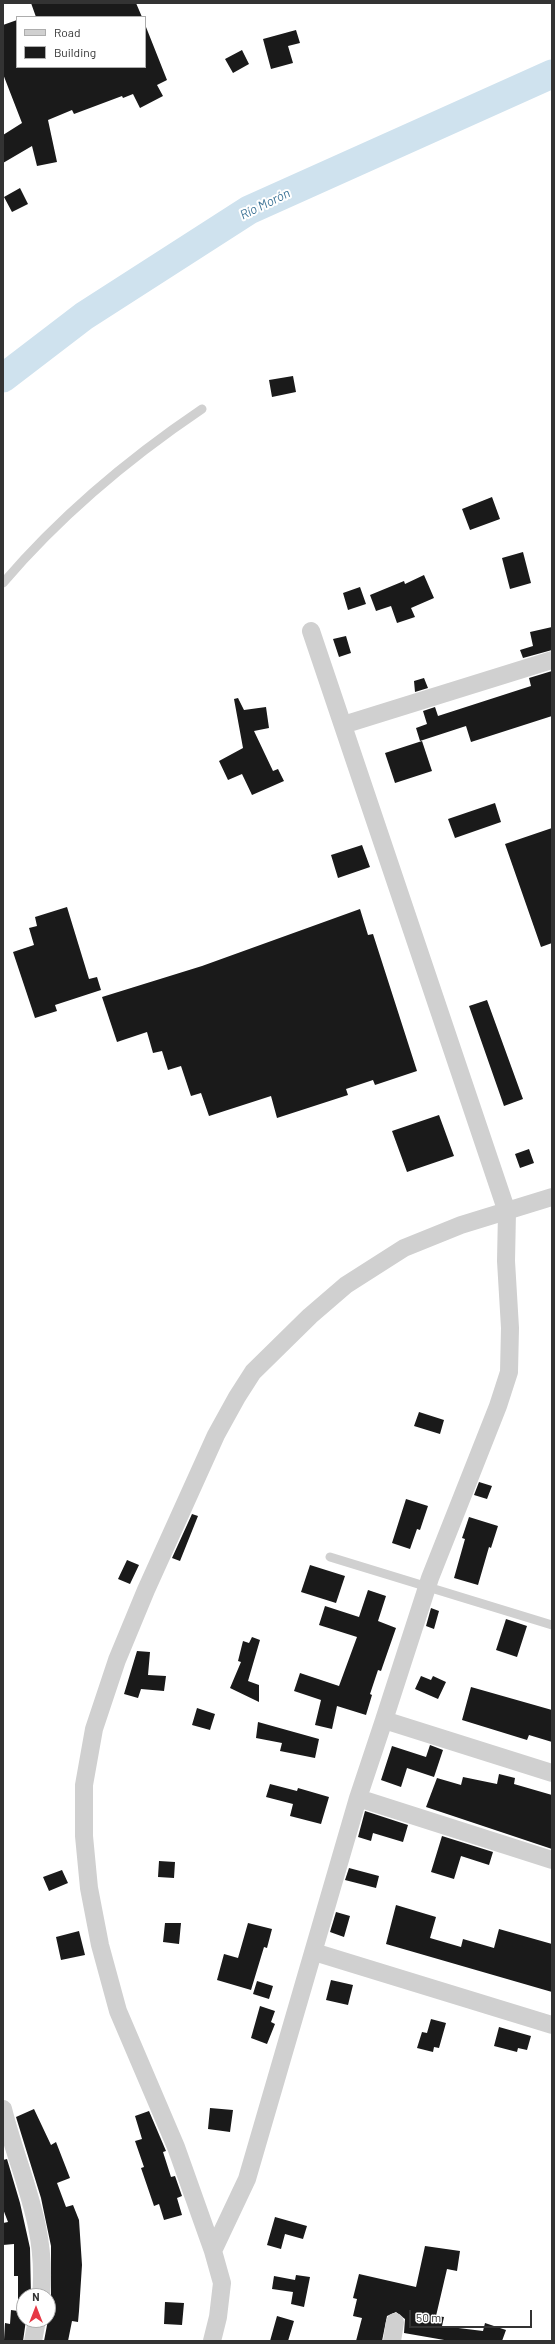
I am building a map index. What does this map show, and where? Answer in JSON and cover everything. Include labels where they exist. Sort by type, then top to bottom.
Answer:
[{"type":"street","points":[[213,2251],[247,2179],[358,1798],[427,1588],[498,1406],[509,1372],[510,1328],[506,1261],[507,1212],[311,631]]},
{"type":"street","points":[[343,724],[552,660]]},
{"type":"street","points":[[212,2341],[218,2317],[222,2283],[213,2251],[176,2147],[118,2011],[100,1945],[89,1888],[84,1836],[84,1785],[94,1729],[117,1660],[146,1590],[216,1436],[237,1397],[253,1372],[310,1316],[346,1285],[404,1248],[461,1225],[552,1197]]},
{"type":"street","points":[[384,1720],[552,1773]]},
{"type":"street","points":[[358,1798],[552,1860]]},
{"type":"street","points":[[314,1952],[552,2025]]},
{"type":"street","points":[[3,2109],[38,2224],[43,2261],[42,2288]]},
{"type":"street","points":[[392,2341],[395,2322]]},
{"type":"street","points":[[33,2341],[35,2328]]},
{"type":"lane","points":[[3,583],[51,531],[86,498],[129,461],[202,409]]},
{"type":"lane","points":[[330,1557],[427,1588],[552,1625]]},
{"type":"building","points":[[31,3],[136,3],[142,16],[36,16]]},
{"type":"building","points":[[16,20],[16,68],[146,68],[146,27],[167,80],[157,85],[163,96],[140,108],[133,94],[123,98],[122,96],[74,114],[72,110],[48,120],[57,162],[37,166],[32,146],[3,163],[3,135],[22,123],[3,74],[3,25]]},
{"type":"building","points":[[296,30],[300,43],[288,46],[293,63],[271,69],[263,39]]},
{"type":"building","points":[[242,50],[249,64],[233,73],[225,59]]},
{"type":"building","points":[[20,188],[28,204],[12,212],[4,197]]},
{"type":"building","points":[[293,376],[296,392],[272,397],[269,380]]},
{"type":"building","points":[[492,497],[500,519],[470,530],[462,509]]},
{"type":"building","points":[[523,552],[531,583],[510,589],[502,558]]},
{"type":"building","points":[[424,575],[434,598],[411,608],[415,617],[397,623],[391,606],[376,611],[370,595],[404,581],[405,584]]},
{"type":"building","points":[[360,587],[366,604],[348,610],[343,593]]},
{"type":"building","points":[[552,627],[552,650],[523,658],[520,650],[533,646],[530,632]]},
{"type":"building","points":[[346,636],[351,653],[339,657],[333,639]]},
{"type":"building","points":[[552,671],[552,716],[471,742],[466,726],[420,741],[416,728],[427,724],[423,711],[435,707],[438,716],[531,686],[529,678]]},
{"type":"building","points":[[424,678],[428,688],[415,692],[414,681]]},
{"type":"building","points":[[238,698],[244,710],[266,707],[269,728],[254,731],[273,771],[278,769],[284,781],[252,795],[242,774],[228,780],[219,761],[243,748],[234,699]]},
{"type":"building","points":[[422,741],[432,771],[395,783],[385,753]]},
{"type":"building","points":[[495,803],[501,822],[455,838],[448,819]]},
{"type":"building","points":[[552,828],[552,943],[541,947],[505,844]]},
{"type":"building","points":[[362,845],[370,867],[338,878],[331,855]]},
{"type":"building","points":[[67,907],[89,979],[97,977],[101,990],[55,1005],[57,1011],[35,1018],[13,952],[34,945],[29,928],[37,926],[35,917]]},
{"type":"building","points":[[360,909],[368,935],[373,934],[417,1071],[375,1085],[373,1080],[346,1089],[348,1095],[277,1118],[271,1096],[209,1116],[201,1093],[191,1096],[181,1066],[168,1070],[162,1051],[153,1053],[147,1032],[117,1042],[102,997],[202,966]]},
{"type":"building","points":[[487,1000],[523,1099],[504,1106],[469,1006]]},
{"type":"building","points":[[439,1115],[454,1156],[407,1172],[392,1131]]},
{"type":"building","points":[[529,1149],[534,1163],[520,1168],[515,1154]]},
{"type":"building","points":[[419,1412],[444,1420],[440,1434],[414,1426]]},
{"type":"building","points":[[479,1482],[492,1486],[487,1499],[474,1495]]},
{"type":"building","points":[[406,1499],[428,1506],[420,1530],[417,1529],[410,1549],[392,1543]]},
{"type":"building","points":[[192,1514],[198,1516],[180,1561],[172,1558]]},
{"type":"building","points":[[469,1517],[498,1526],[491,1548],[489,1547],[478,1585],[454,1578],[465,1539],[462,1538]]},
{"type":"building","points":[[127,1560],[139,1565],[130,1584],[118,1579]]},
{"type":"building","points":[[310,1565],[345,1576],[336,1603],[301,1592]]},
{"type":"building","points":[[368,1590],[386,1596],[378,1621],[396,1628],[381,1671],[378,1670],[370,1694],[372,1695],[366,1715],[337,1706],[332,1729],[315,1725],[321,1700],[294,1691],[300,1673],[339,1686],[357,1637],[319,1625],[325,1606],[359,1617]]},
{"type":"building","points":[[431,1608],[439,1611],[434,1629],[426,1626]]},
{"type":"building","points":[[506,1619],[527,1626],[517,1657],[496,1650]]},
{"type":"building","points":[[252,1637],[260,1640],[248,1681],[259,1685],[259,1702],[230,1688],[241,1662],[238,1661],[243,1641],[249,1643]]},
{"type":"building","points":[[137,1651],[150,1652],[148,1675],[166,1676],[164,1691],[141,1689],[138,1698],[124,1694]]},
{"type":"building","points":[[421,1676],[431,1680],[433,1676],[446,1682],[438,1699],[415,1689]]},
{"type":"building","points":[[471,1687],[552,1710],[552,1742],[529,1735],[527,1740],[462,1720]]},
{"type":"building","points":[[197,1708],[215,1714],[210,1730],[192,1725]]},
{"type":"building","points":[[258,1722],[319,1739],[315,1758],[280,1751],[282,1743],[256,1738]]},
{"type":"building","points":[[430,1745],[443,1750],[434,1777],[407,1768],[401,1787],[381,1780],[392,1746],[426,1757]]},
{"type":"building","points":[[499,1774],[515,1778],[514,1784],[552,1795],[552,1849],[426,1807],[437,1778],[461,1785],[463,1777],[497,1784]]},
{"type":"building","points":[[270,1784],[297,1791],[298,1788],[329,1797],[321,1824],[290,1816],[293,1804],[266,1797]]},
{"type":"building","points":[[365,1811],[408,1825],[403,1842],[373,1833],[371,1841],[358,1837]]},
{"type":"building","points":[[442,1836],[493,1852],[489,1865],[461,1856],[454,1879],[431,1872]]},
{"type":"building","points":[[159,1861],[175,1862],[174,1878],[158,1877]]},
{"type":"building","points":[[349,1868],[379,1876],[376,1888],[345,1880]]},
{"type":"building","points":[[62,1870],[68,1883],[49,1891],[43,1877]]},
{"type":"building","points":[[396,1905],[436,1917],[430,1938],[461,1947],[463,1939],[494,1948],[499,1929],[552,1944],[552,1992],[386,1944]]},
{"type":"building","points":[[336,1912],[350,1916],[344,1937],[330,1932]]},
{"type":"building","points":[[165,1923],[181,1923],[179,1944],[163,1942]]},
{"type":"building","points":[[248,1923],[272,1929],[267,1948],[264,1947],[251,1990],[217,1980],[224,1954],[238,1958]]},
{"type":"building","points":[[79,1931],[85,1955],[61,1960],[56,1937]]},
{"type":"building","points":[[331,1980],[353,1985],[348,2005],[326,2000]]},
{"type":"building","points":[[257,1981],[273,1986],[269,1999],[253,1994]]},
{"type":"building","points":[[260,2006],[275,2011],[271,2022],[275,2024],[267,2044],[251,2038]]},
{"type":"building","points":[[431,2019],[446,2023],[439,2048],[434,2047],[433,2052],[417,2048],[422,2032],[427,2033]]},
{"type":"building","points":[[499,2027],[531,2036],[527,2050],[518,2048],[517,2052],[494,2046]]},
{"type":"building","points":[[210,2108],[233,2110],[230,2132],[208,2129]]},
{"type":"building","points":[[34,2109],[51,2145],[56,2142],[70,2178],[57,2183],[66,2207],[73,2205],[79,2220],[82,2265],[78,2322],[72,2321],[68,2341],[44,2341],[46,2328],[56,2328],[56,2288],[51,2288],[51,2246],[41,2198],[16,2117]]},
{"type":"building","points":[[149,2111],[166,2151],[163,2152],[171,2177],[175,2176],[182,2196],[177,2198],[182,2215],[164,2220],[159,2204],[154,2206],[141,2168],[144,2167],[135,2141],[142,2139],[135,2116]]},
{"type":"building","points":[[7,2159],[20,2203],[30,2248],[31,2288],[18,2288],[18,2276],[14,2276],[14,2244],[3,2245],[3,2223],[8,2222],[3,2209],[3,2160]]},
{"type":"building","points":[[275,2217],[307,2226],[303,2239],[285,2234],[281,2249],[267,2245]]},
{"type":"building","points":[[425,2246],[460,2251],[457,2271],[447,2269],[436,2316],[444,2317],[442,2326],[483,2331],[485,2323],[506,2330],[502,2341],[450,2341],[404,2333],[405,2319],[396,2312],[387,2316],[382,2341],[356,2341],[362,2318],[353,2316],[357,2299],[353,2298],[359,2274],[416,2287]]},
{"type":"building","points":[[296,2275],[310,2277],[304,2307],[291,2304],[293,2292],[272,2289],[274,2276],[295,2280]]},
{"type":"building","points":[[165,2302],[184,2303],[182,2325],[164,2324]]},
{"type":"building","points":[[11,2310],[16,2311],[16,2328],[25,2328],[23,2341],[4,2340],[5,2323],[10,2324]]},
{"type":"building","points":[[277,2316],[294,2321],[288,2341],[270,2341]]},
{"type":"waterway","name":"Río Morón","points":[[3,378],[84,316],[249,210],[552,74]]}]
